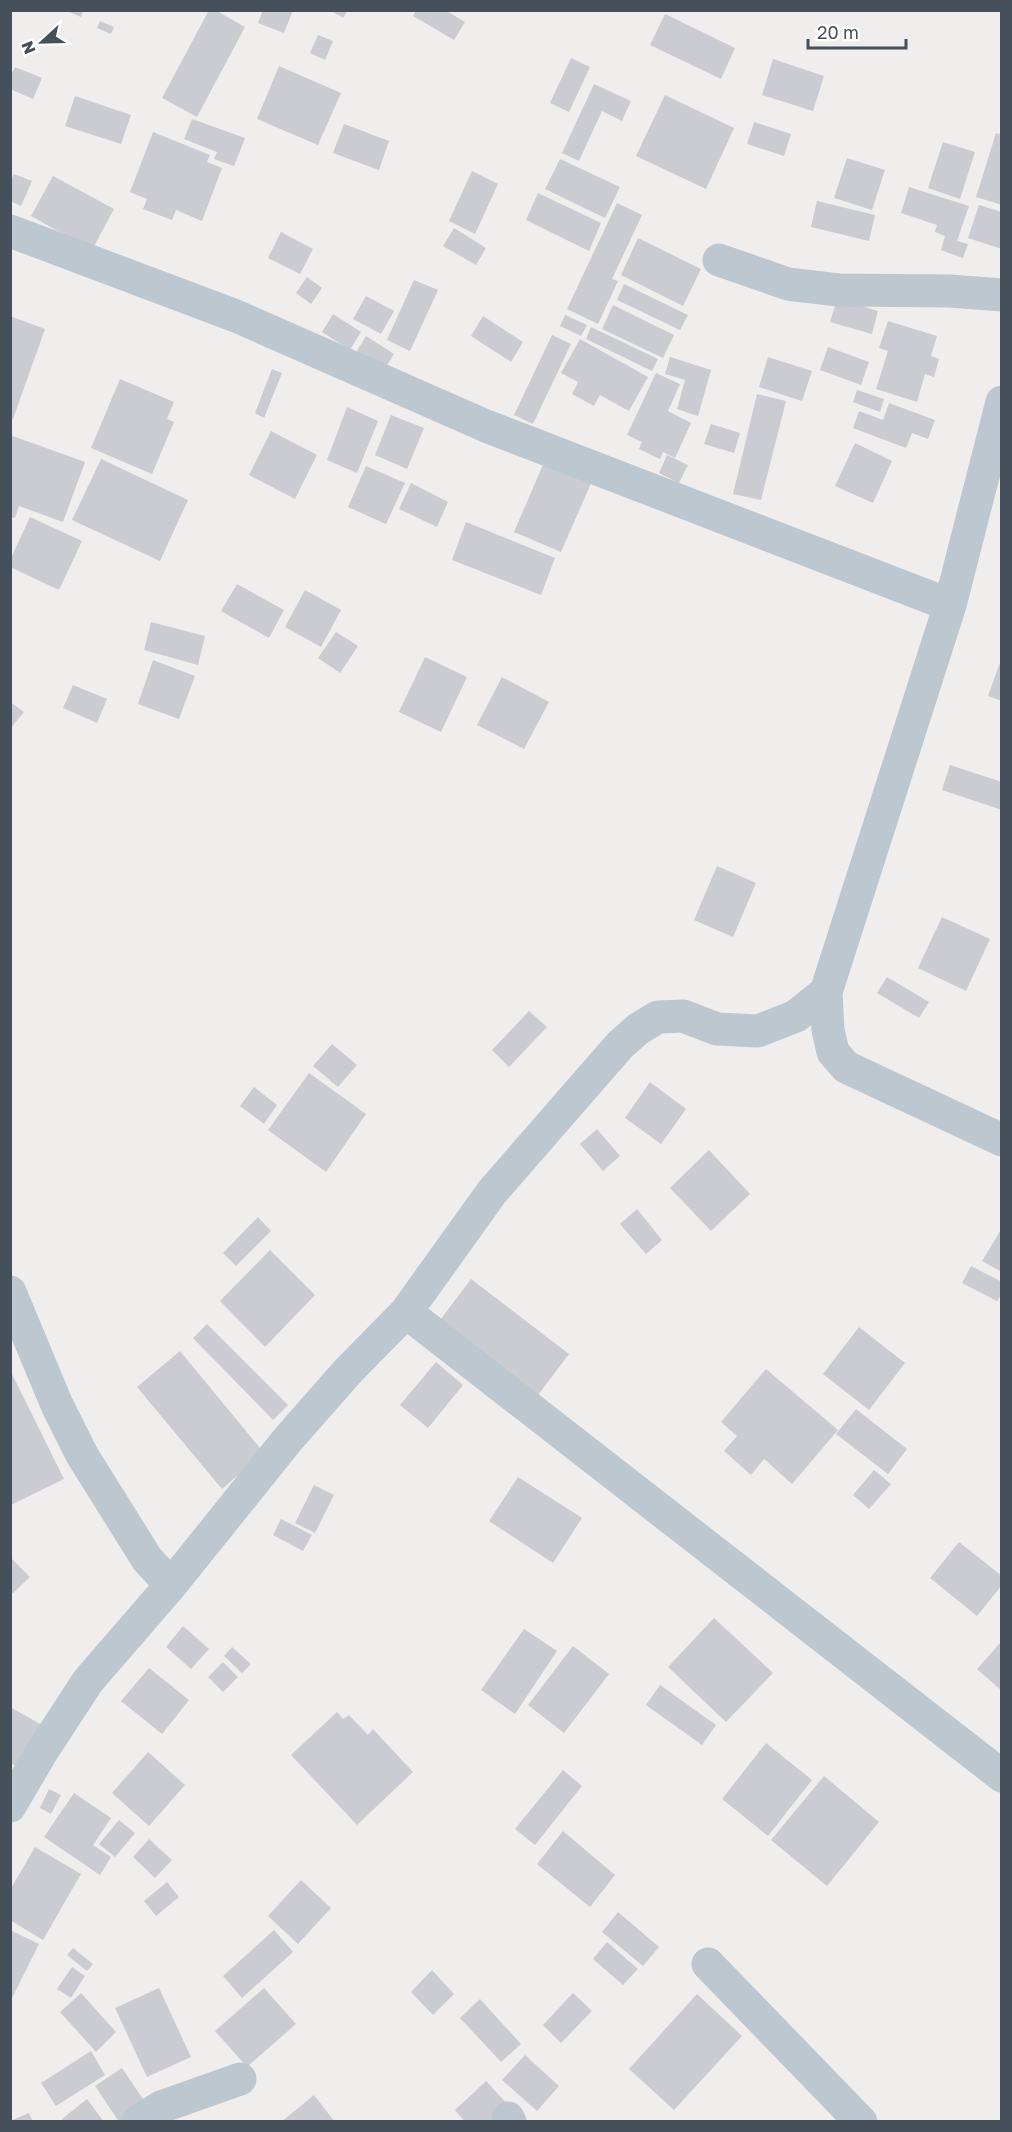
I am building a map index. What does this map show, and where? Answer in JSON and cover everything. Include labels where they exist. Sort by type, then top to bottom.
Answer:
[{"type":"street","points":[[10,231],[236,316],[486,426],[950,605]]},
{"type":"street","points":[[719,260],[789,284],[838,290],[950,291],[1002,295]]},
{"type":"street","points":[[1002,402],[950,605],[826,992],[828,1030],[833,1052],[846,1067],[1002,1140]]},
{"type":"street","points":[[10,1806],[88,1681],[171,1585],[289,1438],[406,1312],[492,1192],[620,1045],[638,1029],[658,1017],[683,1016],[717,1029],[758,1031],[796,1016],[826,992]]},
{"type":"street","points":[[10,1292],[57,1405],[82,1455],[147,1559],[171,1585]]},
{"type":"street","points":[[406,1312],[1002,1776]]},
{"type":"street","points":[[708,1964],[861,2121]]},
{"type":"street","points":[[137,2121],[161,2107],[240,2079]]},
{"type":"building","points":[[65,10],[83,10],[81,17]]},
{"type":"building","points":[[209,10],[215,10],[245,27],[197,117],[162,98]]},
{"type":"building","points":[[263,10],[293,10],[284,33],[258,23]]},
{"type":"building","points":[[330,10],[348,10],[343,18]]},
{"type":"building","points":[[416,10],[445,10],[465,22],[454,40],[413,16]]},
{"type":"building","points":[[665,14],[735,48],[721,79],[650,45]]},
{"type":"building","points":[[100,21],[114,27],[111,34],[97,28]]},
{"type":"building","points":[[318,35],[333,41],[325,60],[310,53]]},
{"type":"building","points":[[571,58],[590,67],[569,112],[550,103]]},
{"type":"building","points":[[773,59],[824,76],[813,111],[762,95]]},
{"type":"building","points":[[279,66],[341,93],[318,145],[257,119]]},
{"type":"building","points":[[15,67],[42,78],[33,99],[10,89],[10,77]]},
{"type":"building","points":[[594,84],[631,101],[622,121],[602,111],[579,161],[562,153]]},
{"type":"building","points":[[665,95],[734,128],[706,189],[636,156]]},
{"type":"building","points":[[75,96],[131,115],[121,144],[65,126]]},
{"type":"building","points":[[192,119],[245,138],[234,166],[214,159],[217,152],[184,139]]},
{"type":"building","points":[[754,122],[791,134],[784,156],[747,144]]},
{"type":"building","points":[[344,124],[389,141],[379,170],[333,153]]},
{"type":"building","points":[[153,132],[210,155],[207,162],[222,168],[202,221],[176,210],[172,220],[143,209],[147,199],[130,192]]},
{"type":"building","points":[[996,133],[1002,135],[1002,205],[976,197]]},
{"type":"building","points":[[943,142],[975,152],[960,199],[928,188]]},
{"type":"building","points":[[847,158],[885,170],[872,210],[834,198]]},
{"type":"building","points":[[560,159],[620,187],[605,218],[545,189]]},
{"type":"building","points":[[472,171],[498,184],[475,234],[449,221]]},
{"type":"building","points":[[14,174],[32,181],[21,206],[10,201],[10,182]]},
{"type":"building","points":[[53,176],[114,209],[92,250],[31,216]]},
{"type":"building","points":[[909,187],[969,206],[957,241],[968,244],[963,258],[941,250],[945,236],[935,232],[937,225],[901,213]]},
{"type":"building","points":[[538,193],[601,223],[589,251],[526,220]]},
{"type":"building","points":[[817,201],[875,215],[869,241],[811,227]]},
{"type":"building","points":[[617,203],[642,215],[612,279],[618,281],[598,324],[567,309]]},
{"type":"building","points":[[979,205],[1002,212],[1002,249],[968,238]]},
{"type":"building","points":[[454,228],[486,248],[476,265],[443,246]]},
{"type":"building","points":[[281,232],[313,249],[300,274],[268,258]]},
{"type":"building","points":[[638,238],[701,269],[683,306],[621,275]]},
{"type":"building","points":[[307,277],[322,288],[311,304],[296,293]]},
{"type":"building","points":[[414,280],[438,290],[410,351],[387,340]]},
{"type":"building","points":[[624,284],[688,315],[680,330],[617,300]]},
{"type":"building","points":[[366,296],[394,311],[381,334],[353,319]]},
{"type":"building","points":[[837,299],[878,311],[872,334],[830,322]]},
{"type":"building","points":[[613,305],[674,335],[663,358],[602,329]]},
{"type":"building","points":[[333,314],[361,332],[350,350],[322,332]]},
{"type":"building","points":[[565,315],[587,325],[581,336],[560,326]]},
{"type":"building","points":[[10,316],[45,329],[13,419],[10,418]]},
{"type":"building","points":[[483,316],[523,342],[511,362],[471,336]]},
{"type":"building","points":[[888,321],[937,336],[931,356],[939,359],[934,377],[925,374],[917,402],[876,389],[888,351],[879,348]]},
{"type":"building","points":[[591,327],[658,359],[652,371],[586,339]]},
{"type":"building","points":[[552,335],[571,344],[533,424],[514,415]]},
{"type":"building","points":[[366,336],[394,354],[383,372],[355,354]]},
{"type":"building","points":[[580,339],[648,377],[629,411],[600,395],[594,406],[572,394],[578,382],[561,373]]},
{"type":"building","points":[[828,347],[869,362],[861,385],[820,370]]},
{"type":"building","points":[[670,357],[711,370],[698,416],[677,409],[685,380],[665,374]]},
{"type":"building","points":[[768,357],[812,371],[802,401],[759,387]]},
{"type":"building","points":[[272,369],[282,373],[264,418],[255,413]]},
{"type":"building","points":[[656,373],[680,384],[668,411],[691,423],[675,458],[663,452],[660,459],[639,449],[642,442],[627,435]]},
{"type":"building","points":[[120,379],[174,402],[167,419],[174,422],[152,474],[91,448]]},
{"type":"building","points":[[857,390],[884,399],[880,412],[853,402]]},
{"type":"building","points":[[757,394],[786,401],[761,500],[733,494]]},
{"type":"building","points":[[889,403],[935,420],[928,439],[912,433],[906,448],[853,428],[859,411],[883,420]]},
{"type":"building","points":[[347,407],[378,421],[357,473],[327,460]]},
{"type":"building","points":[[391,415],[424,428],[407,469],[375,455]]},
{"type":"building","points":[[711,424],[740,433],[734,453],[704,444]]},
{"type":"building","points":[[271,431],[317,455],[295,499],[249,475]]},
{"type":"building","points":[[10,435],[85,462],[63,522],[19,506],[15,518],[10,517]]},
{"type":"building","points":[[855,443],[892,461],[873,503],[835,486]]},
{"type":"building","points":[[667,455],[688,465],[679,483],[659,473]]},
{"type":"building","points":[[101,459],[188,500],[160,561],[72,520]]},
{"type":"building","points":[[545,460],[592,481],[561,552],[514,532]]},
{"type":"building","points":[[366,466],[405,483],[386,524],[348,507]]},
{"type":"building","points":[[411,483],[448,502],[437,527],[399,509]]},
{"type":"building","points":[[30,517],[82,541],[59,590],[10,567],[10,560]]},
{"type":"building","points":[[466,522],[555,558],[541,595],[452,560]]},
{"type":"building","points":[[237,584],[284,610],[269,638],[221,611]]},
{"type":"building","points":[[305,590],[341,610],[321,647],[285,627]]},
{"type":"building","points":[[151,622],[205,636],[198,665],[144,650]]},
{"type":"building","points":[[336,632],[358,646],[340,673],[318,658]]},
{"type":"building","points":[[425,657],[467,677],[441,732],[399,712]]},
{"type":"building","points":[[1002,657],[1002,701],[988,696]]},
{"type":"building","points":[[153,660],[195,676],[179,719],[138,704]]},
{"type":"building","points":[[502,677],[549,702],[524,749],[477,725]]},
{"type":"building","points":[[73,685],[107,699],[97,723],[63,708]]},
{"type":"building","points":[[10,702],[24,712],[10,729]]},
{"type":"building","points":[[950,765],[1002,782],[1002,810],[942,790]]},
{"type":"building","points":[[717,866],[756,883],[733,937],[694,920]]},
{"type":"building","points":[[942,917],[990,939],[966,991],[918,968]]},
{"type":"building","points":[[887,977],[929,1002],[919,1018],[877,993]]},
{"type":"building","points":[[529,1011],[547,1027],[509,1067],[492,1050]]},
{"type":"building","points":[[332,1044],[357,1065],[338,1087],[313,1066]]},
{"type":"building","points":[[309,1073],[366,1114],[326,1172],[268,1130]]},
{"type":"building","points":[[650,1082],[686,1109],[661,1144],[625,1118]]},
{"type":"building","points":[[254,1087],[277,1105],[264,1124],[240,1106]]},
{"type":"building","points":[[597,1129],[620,1156],[603,1171],[580,1144]]},
{"type":"building","points":[[709,1150],[750,1194],[711,1231],[670,1188]]},
{"type":"building","points":[[637,1209],[662,1240],[646,1254],[620,1224]]},
{"type":"building","points":[[258,1217],[271,1231],[236,1266],[223,1253]]},
{"type":"building","points":[[1002,1228],[1002,1272],[982,1261]]},
{"type":"building","points":[[270,1250],[315,1295],[265,1347],[220,1301]]},
{"type":"building","points":[[971,1266],[1002,1282],[1002,1294],[997,1301],[962,1283]]},
{"type":"building","points":[[471,1279],[569,1354],[535,1399],[437,1324]]},
{"type":"building","points":[[207,1324],[288,1405],[273,1420],[193,1338]]},
{"type":"building","points":[[859,1327],[905,1363],[869,1410],[823,1374]]},
{"type":"building","points":[[180,1351],[264,1453],[222,1489],[137,1387]]},
{"type":"building","points":[[436,1362],[463,1385],[428,1428],[400,1405]]},
{"type":"building","points":[[766,1369],[838,1430],[792,1484],[764,1459],[751,1475],[724,1451],[737,1436],[721,1422]]},
{"type":"building","points":[[12,1374],[64,1479],[11,1505],[10,1375]]},
{"type":"building","points":[[856,1409],[907,1449],[888,1474],[836,1434]]},
{"type":"building","points":[[874,1470],[891,1484],[869,1509],[853,1495]]},
{"type":"building","points":[[518,1477],[582,1518],[553,1563],[489,1521]]},
{"type":"building","points":[[314,1485],[334,1495],[315,1533],[295,1523]]},
{"type":"building","points":[[281,1519],[312,1535],[303,1551],[273,1535]]},
{"type":"building","points":[[959,1542],[1002,1576],[1002,1585],[977,1616],[930,1578]]},
{"type":"building","points":[[10,1557],[30,1577],[10,1596]]},
{"type":"building","points":[[714,1618],[773,1673],[726,1722],[668,1667]]},
{"type":"building","points":[[183,1626],[209,1649],[191,1669],[166,1647]]},
{"type":"building","points":[[524,1629],[557,1651],[515,1714],[481,1690]]},
{"type":"building","points":[[1002,1641],[1002,1691],[977,1669]]},
{"type":"building","points":[[573,1646],[609,1674],[564,1733],[528,1705]]},
{"type":"building","points":[[232,1647],[251,1664],[242,1673],[224,1656]]},
{"type":"building","points":[[223,1662],[238,1677],[223,1692],[208,1677]]},
{"type":"building","points":[[149,1668],[189,1700],[162,1734],[121,1701]]},
{"type":"building","points":[[660,1685],[716,1725],[702,1745],[646,1705]]},
{"type":"building","points":[[10,1707],[42,1725],[18,1767],[10,1763]]},
{"type":"building","points":[[337,1712],[343,1719],[349,1715],[368,1735],[373,1729],[413,1772],[357,1825],[291,1755]]},
{"type":"building","points":[[766,1743],[812,1780],[768,1836],[722,1799]]},
{"type":"building","points":[[148,1752],[185,1785],[149,1826],[112,1793]]},
{"type":"building","points":[[563,1770],[582,1786],[535,1845],[515,1829]]},
{"type":"building","points":[[824,1776],[879,1822],[827,1886],[771,1840]]},
{"type":"building","points":[[49,1789],[61,1795],[51,1814],[40,1808]]},
{"type":"building","points":[[74,1793],[111,1818],[93,1845],[111,1857],[100,1875],[44,1837]]},
{"type":"building","points":[[119,1820],[135,1833],[115,1857],[99,1844]]},
{"type":"building","points":[[563,1831],[615,1875],[590,1907],[537,1864]]},
{"type":"building","points":[[149,1839],[172,1860],[155,1878],[133,1857]]},
{"type":"building","points":[[35,1847],[81,1874],[43,1940],[10,1920],[10,1890]]},
{"type":"building","points":[[301,1880],[331,1908],[298,1944],[268,1916]]},
{"type":"building","points":[[167,1882],[179,1897],[156,1916],[144,1901]]},
{"type":"building","points":[[618,1912],[659,1947],[643,1966],[602,1932]]},
{"type":"building","points":[[10,1930],[39,1944],[10,2002]]},
{"type":"building","points":[[274,1930],[293,1952],[242,1998],[223,1976]]},
{"type":"building","points":[[607,1942],[638,1969],[623,1985],[593,1959]]},
{"type":"building","points":[[73,1948],[93,1964],[87,1971],[67,1955]]},
{"type":"building","points":[[72,1967],[85,1976],[71,1998],[57,1989]]},
{"type":"building","points":[[432,1970],[454,1994],[433,2015],[411,1992]]},
{"type":"building","points":[[159,1988],[191,2057],[147,2077],[115,2008]]},
{"type":"building","points":[[264,1988],[296,2024],[247,2067],[215,2031]]},
{"type":"building","points":[[81,1993],[116,2032],[96,2052],[60,2012]]},
{"type":"building","points":[[573,1993],[592,2011],[561,2043],[543,2025]]},
{"type":"building","points":[[697,1994],[742,2036],[674,2110],[629,2069]]},
{"type":"building","points":[[480,1999],[521,2044],[501,2062],[460,2018]]},
{"type":"building","points":[[91,2051],[105,2075],[56,2106],[41,2083]]},
{"type":"building","points":[[525,2055],[559,2086],[537,2111],[502,2080]]},
{"type":"building","points":[[122,2068],[147,2105],[119,2122],[95,2086]]},
{"type":"building","points":[[486,2081],[509,2106],[492,2122],[465,2122],[455,2110]]},
{"type":"building","points":[[314,2095],[335,2122],[281,2122]]},
{"type":"building","points":[[87,2099],[104,2122],[64,2122],[62,2119]]},
{"type":"building","points":[[29,2113],[33,2122],[10,2122],[10,2121]]}]
